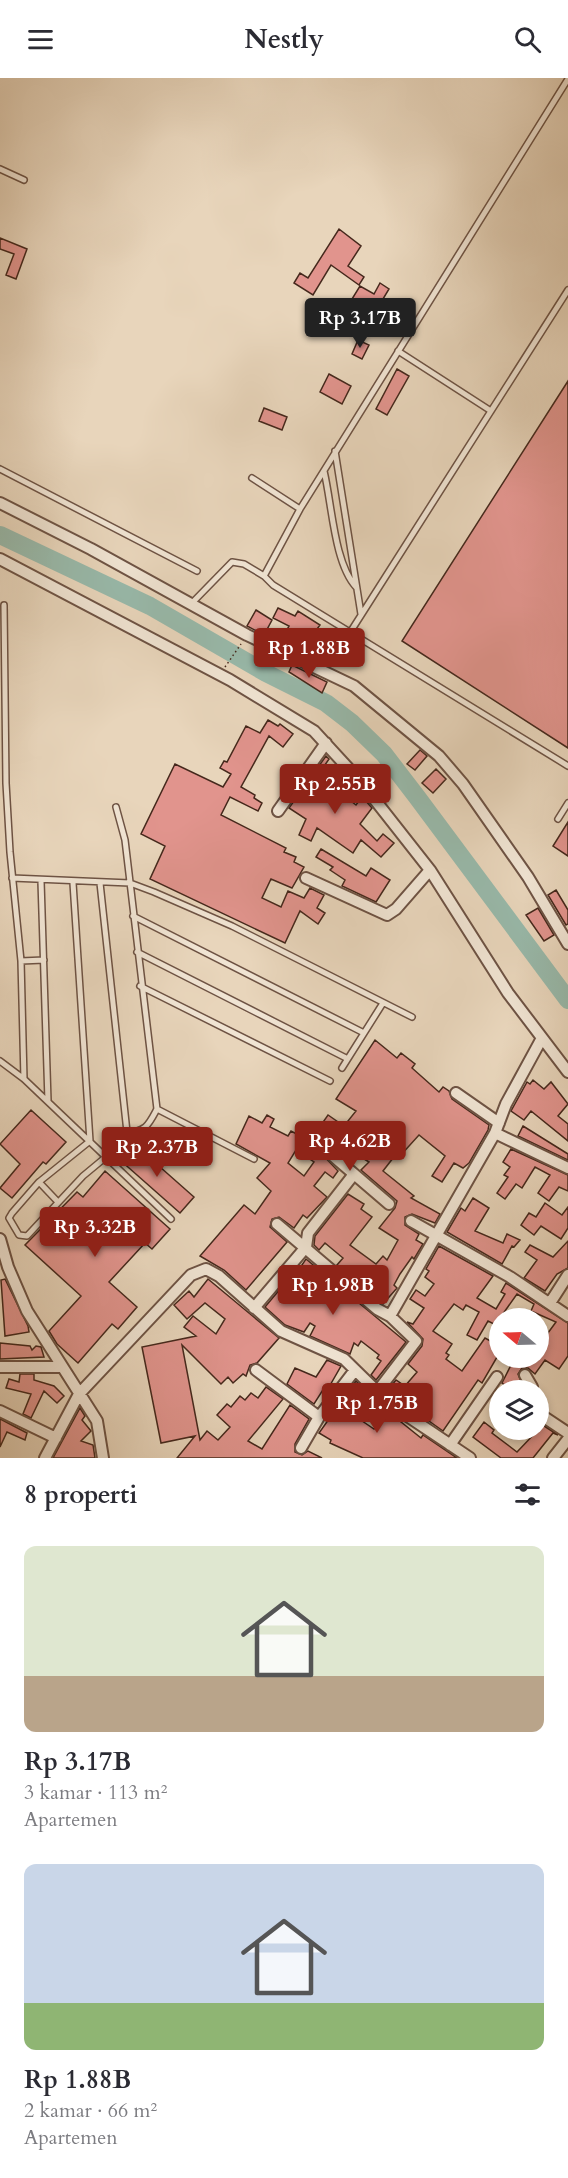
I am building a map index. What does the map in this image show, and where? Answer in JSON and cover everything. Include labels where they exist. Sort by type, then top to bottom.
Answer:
[{"type":"street","points":[[0,503],[280,652],[343,678],[439,756],[481,806],[528,877],[568,944]]},
{"type":"street","points":[[0,559],[230,680],[299,722],[326,743],[360,781],[430,870],[508,993],[568,1072]]},
{"type":"street","points":[[278,811],[326,743]]},
{"type":"street","points":[[306,878],[387,915],[396,909],[430,870]]},
{"type":"street","points":[[390,1316],[497,1128],[542,1038]]},
{"type":"street","points":[[456,1093],[497,1128],[568,1168]]},
{"type":"street","points":[[326,1150],[389,1204]]},
{"type":"street","points":[[254,1308],[306,1248],[308,1233],[354,1174]]},
{"type":"street","points":[[411,1221],[437,1234],[550,1303],[568,1317]]},
{"type":"street","points":[[277,1224],[377,1309],[390,1316],[416,1341],[377,1392]]},
{"type":"street","points":[[0,1239],[8,1267],[24,1305],[97,1421],[103,1458]]},
{"type":"street","points":[[45,1458],[79,1394],[191,1275],[198,1271],[213,1271],[281,1331],[297,1340],[336,1354],[377,1392],[454,1451],[470,1458]]},
{"type":"street","points":[[550,1303],[568,1275]]},
{"type":"street","points":[[0,1367],[62,1366]]},
{"type":"street","points":[[255,1370],[319,1417]]},
{"type":"street","points":[[301,1448],[319,1417],[355,1370]]},
{"type":"street","points":[[525,1375],[528,1380]]},
{"type":"street","points":[[454,1451],[497,1377]]},
{"type":"street","points":[[0,1411],[56,1438]]},
{"type":"street","points":[[549,1420],[568,1433]]},
{"type":"street","points":[[553,1458],[568,1439]]},
{"type":"lane","points":[[264,576],[335,451],[568,79]]},
{"type":"lane","points":[[0,169],[24,180]]},
{"type":"lane","points":[[351,631],[568,290]]},
{"type":"lane","points":[[398,351],[491,411]]},
{"type":"lane","points":[[335,451],[361,614]]},
{"type":"lane","points":[[0,469],[197,571]]},
{"type":"lane","points":[[324,470],[340,560],[348,578],[357,588]]},
{"type":"lane","points":[[252,478],[300,509]]},
{"type":"lane","points":[[191,604],[229,563],[244,564],[264,576],[273,585],[568,766]]},
{"type":"lane","points":[[4,605],[6,783],[12,878],[21,961],[24,1079]]},
{"type":"lane","points":[[558,819],[568,803]]},
{"type":"lane","points":[[116,807],[125,840],[157,1108],[147,1127],[139,1132],[127,1132]]},
{"type":"lane","points":[[12,878],[73,883],[130,883],[232,926],[412,1017]]},
{"type":"lane","points":[[41,881],[48,1102]]},
{"type":"lane","points":[[73,883],[90,1141]]},
{"type":"lane","points":[[90,1141],[39,1182],[10,1216],[19,1235],[27,1236],[83,1176],[118,1147],[127,1132],[100,883]]},
{"type":"lane","points":[[133,916],[364,1033]]},
{"type":"lane","points":[[137,952],[346,1058]]},
{"type":"lane","points":[[21,961],[44,960]]},
{"type":"lane","points":[[141,986],[330,1081]]},
{"type":"lane","points":[[342,1068],[346,1058],[383,1003]]},
{"type":"lane","points":[[0,1061],[24,1079],[171,1218]]},
{"type":"lane","points":[[157,1108],[254,1158]]},
{"type":"lane","points":[[39,1182],[58,1202]]},
{"type":"path","points":[[226,666],[238,647]]},
{"type":"building","points":[[339,229],[361,246],[348,266],[364,277],[359,285],[331,265],[313,295],[294,283],[300,273],[308,278]]},
{"type":"building","points":[[0,238],[27,249],[16,279],[6,275],[14,254],[0,249]]},
{"type":"building","points":[[380,283],[389,289],[374,314],[392,324],[387,332],[361,318],[351,334],[336,325],[360,286],[374,294]]},
{"type":"building","points":[[358,340],[369,345],[362,359],[352,354]]},
{"type":"building","points":[[397,369],[409,376],[387,415],[376,409]]},
{"type":"building","points":[[329,374],[351,386],[342,404],[320,392]]},
{"type":"building","points":[[568,381],[568,748],[402,641]]},
{"type":"building","points":[[264,408],[287,417],[282,430],[259,421]]},
{"type":"building","points":[[278,608],[295,616],[298,611],[320,625],[309,640],[298,633],[290,647],[280,642],[289,626],[273,618]]},
{"type":"building","points":[[256,610],[272,620],[264,635],[247,626]]},
{"type":"building","points":[[292,665],[327,682],[322,693],[289,672]]},
{"type":"building","points":[[268,720],[278,726],[280,724],[293,734],[283,747],[269,736],[241,787],[255,795],[254,798],[262,803],[258,811],[230,797],[221,815],[286,848],[284,852],[296,857],[294,862],[304,867],[292,888],[271,879],[262,898],[281,907],[288,891],[304,898],[310,888],[324,895],[317,908],[325,913],[318,924],[300,911],[285,943],[150,879],[165,846],[141,834],[175,764],[223,787],[231,774],[220,768],[224,761],[227,762],[246,726],[260,733]]},
{"type":"building","points":[[420,750],[427,756],[415,770],[407,764]]},
{"type":"building","points":[[326,756],[329,759],[318,775],[356,805],[362,797],[372,808],[360,824],[377,841],[383,834],[394,843],[381,857],[361,840],[353,853],[317,828],[311,841],[299,835],[306,819],[289,808]]},
{"type":"building","points":[[436,769],[446,779],[433,793],[422,783]]},
{"type":"building","points":[[568,822],[568,856],[553,846]]},
{"type":"building","points":[[321,849],[366,876],[371,868],[390,880],[376,902],[342,886],[345,880],[330,870],[333,867],[316,857]]},
{"type":"building","points":[[556,890],[568,910],[568,924],[566,925],[548,895]]},
{"type":"building","points":[[538,908],[554,935],[544,941],[526,915]]},
{"type":"building","points":[[375,1040],[397,1058],[401,1053],[415,1064],[412,1068],[439,1092],[443,1087],[449,1091],[452,1099],[489,1125],[469,1163],[463,1168],[454,1163],[442,1182],[432,1176],[445,1156],[419,1135],[400,1156],[397,1153],[383,1171],[414,1196],[411,1198],[440,1214],[435,1223],[412,1214],[405,1217],[405,1225],[419,1234],[416,1240],[423,1244],[414,1259],[412,1257],[400,1274],[394,1285],[397,1288],[383,1304],[337,1265],[343,1258],[325,1243],[319,1250],[314,1245],[315,1236],[348,1194],[364,1204],[361,1209],[372,1217],[350,1245],[376,1264],[383,1256],[387,1260],[398,1240],[379,1228],[395,1208],[397,1201],[361,1170],[369,1162],[327,1136],[318,1150],[338,1171],[333,1178],[325,1172],[314,1186],[327,1197],[307,1218],[303,1215],[294,1228],[279,1217],[272,1219],[270,1227],[287,1242],[246,1290],[224,1270],[200,1256],[244,1205],[255,1214],[271,1191],[257,1178],[270,1163],[236,1144],[249,1116],[262,1123],[267,1115],[274,1119],[270,1127],[288,1136],[291,1131],[310,1141],[328,1115],[344,1126],[356,1111],[336,1099]],"holes":[[[296,1150],[314,1162],[304,1176],[288,1163]]]},
{"type":"building","points":[[533,1080],[544,1089],[551,1082],[568,1104],[558,1116],[568,1124],[568,1141],[531,1111],[524,1120],[511,1111],[527,1082],[530,1084]]},
{"type":"building","points":[[31,1110],[66,1142],[46,1164],[43,1162],[12,1198],[0,1188],[20,1164],[0,1144]]},
{"type":"building","points":[[523,1126],[568,1154],[568,1160],[518,1136]]},
{"type":"building","points":[[134,1144],[194,1197],[180,1213],[120,1160]]},
{"type":"building","points":[[511,1149],[568,1175],[568,1191],[559,1187],[549,1201],[538,1193],[550,1175],[535,1167],[522,1188],[516,1184],[505,1199],[497,1193],[508,1177],[504,1175],[510,1167],[503,1162]]},
{"type":"building","points":[[105,1171],[170,1229],[152,1249],[145,1243],[109,1282],[137,1307],[118,1329],[112,1324],[78,1363],[57,1344],[49,1331],[81,1296],[25,1245],[77,1192],[83,1197]]},
{"type":"building","points":[[473,1198],[489,1208],[475,1231],[503,1243],[507,1234],[520,1240],[514,1247],[512,1246],[502,1264],[447,1232],[461,1208],[465,1211]]},
{"type":"building","points":[[545,1203],[562,1215],[568,1207],[568,1228],[561,1239],[541,1226],[534,1235],[521,1225],[529,1213],[536,1217]]},
{"type":"building","points":[[568,1241],[568,1268],[557,1274],[545,1291],[524,1278],[537,1260],[525,1252],[530,1245],[553,1257]]},
{"type":"building","points":[[439,1246],[493,1276],[477,1298],[494,1308],[489,1308],[489,1322],[477,1340],[467,1335],[479,1312],[466,1305],[463,1310],[454,1304],[433,1331],[452,1344],[446,1353],[449,1355],[446,1359],[462,1371],[485,1338],[489,1340],[491,1368],[482,1383],[478,1380],[443,1431],[387,1391],[396,1380],[405,1386],[417,1372],[408,1364],[422,1346],[423,1339],[407,1322],[413,1324],[424,1308],[410,1299],[416,1290],[425,1296],[434,1284],[425,1277],[429,1271],[426,1269]]},
{"type":"building","points":[[306,1259],[406,1342],[376,1380],[371,1375],[381,1361],[377,1358],[379,1355],[361,1341],[358,1346],[354,1343],[350,1354],[310,1336],[315,1326],[310,1323],[304,1332],[285,1325],[265,1307],[286,1282],[289,1284]]},
{"type":"building","points":[[5,1279],[29,1332],[5,1336],[1,1280]]},
{"type":"building","points":[[208,1279],[279,1338],[257,1363],[250,1365],[246,1376],[243,1374],[233,1383],[228,1377],[221,1384],[182,1345],[200,1440],[207,1431],[218,1440],[230,1427],[217,1415],[227,1404],[231,1407],[240,1396],[245,1400],[251,1393],[258,1398],[266,1387],[283,1399],[248,1441],[262,1449],[290,1405],[309,1419],[295,1444],[295,1452],[302,1455],[308,1451],[322,1458],[177,1458],[195,1436],[161,1443],[142,1347],[196,1336],[184,1327],[193,1316],[216,1334],[225,1319],[205,1303],[187,1319],[174,1305],[189,1291],[194,1297]]},
{"type":"building","points":[[506,1283],[545,1308],[532,1308],[534,1304],[517,1294],[507,1308],[497,1308],[505,1294],[501,1292]]},
{"type":"building","points":[[549,1311],[568,1323],[568,1356],[559,1369],[549,1363],[549,1332],[556,1322],[549,1319]]},
{"type":"building","points":[[0,1343],[30,1346],[32,1350],[36,1346],[41,1347],[44,1357],[0,1359]]},
{"type":"building","points":[[327,1360],[341,1366],[329,1387],[326,1385],[314,1404],[287,1384],[295,1368],[316,1377]]},
{"type":"building","points":[[510,1368],[522,1368],[518,1374],[520,1380],[504,1380]]},
{"type":"building","points":[[528,1368],[539,1368],[535,1374]]},
{"type":"building","points":[[20,1374],[34,1374],[34,1380],[54,1386],[64,1396],[57,1403],[44,1391],[31,1418],[23,1414],[31,1394],[6,1388],[9,1379],[19,1382]]},
{"type":"building","points":[[356,1381],[374,1399],[371,1405],[358,1396],[347,1409],[349,1412],[374,1429],[386,1414],[388,1416],[391,1414],[421,1438],[423,1435],[457,1458],[363,1458],[330,1443],[331,1440],[319,1433]]},
{"type":"building","points":[[80,1408],[85,1416],[82,1420],[91,1431],[81,1441],[93,1445],[95,1458],[53,1458]]},
{"type":"building","points":[[0,1419],[27,1433],[25,1440],[7,1432],[0,1447]]},
{"type":"building","points":[[484,1422],[489,1426],[489,1440],[501,1440],[517,1452],[528,1440],[547,1440],[533,1458],[501,1458],[473,1437]]},
{"type":"building","points":[[549,1429],[558,1435],[553,1433],[549,1438]]},
{"type":"waterway","points":[[0,535],[150,606],[266,673],[326,703],[352,723],[384,754],[568,1000]]}]
